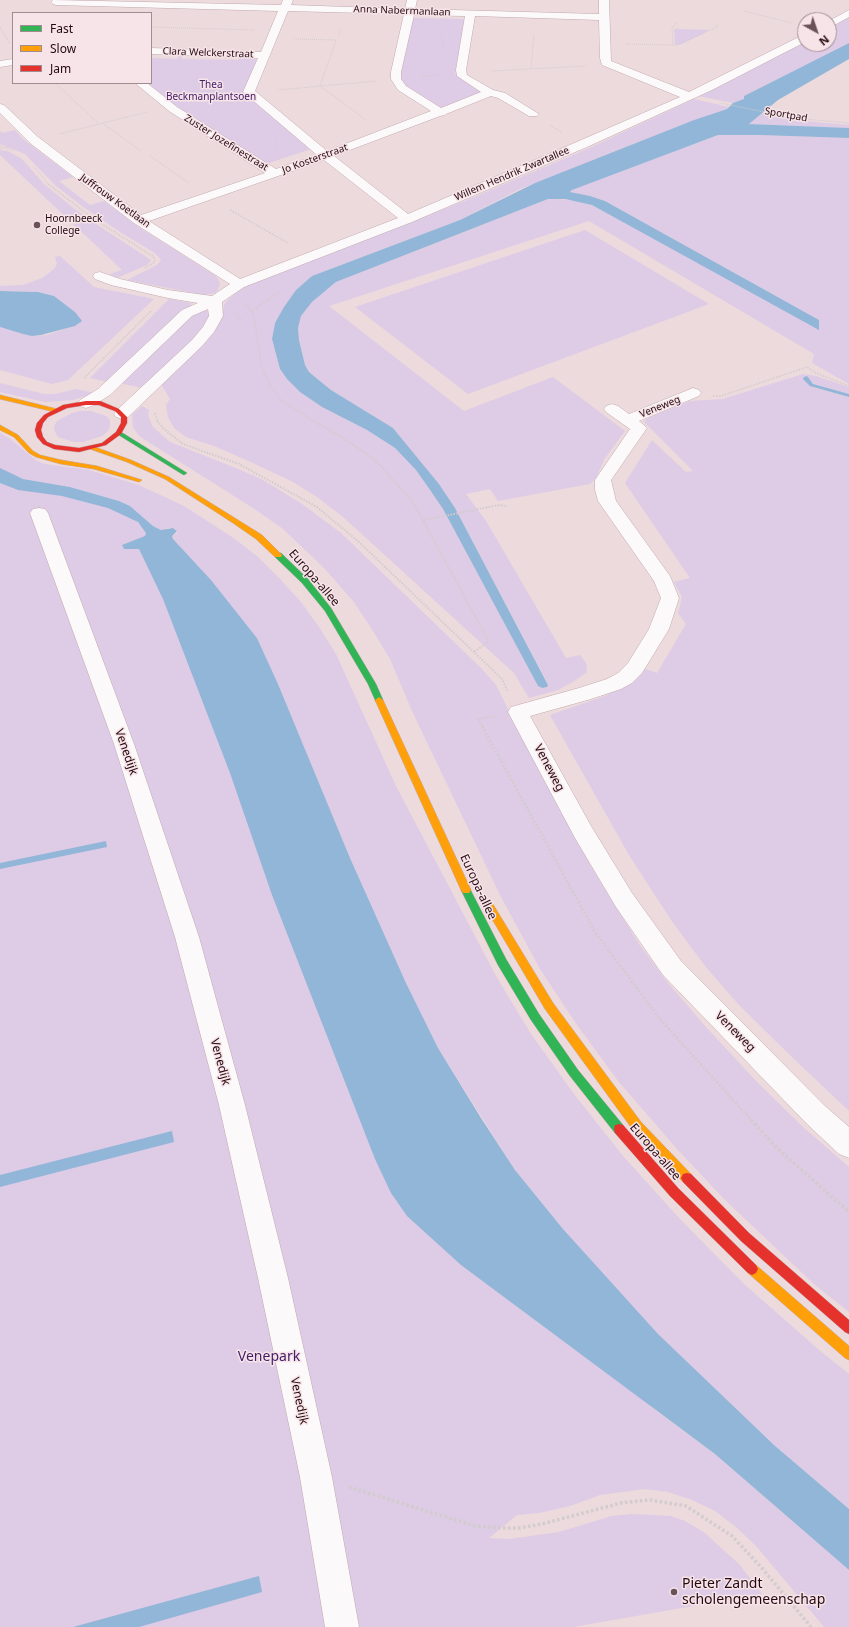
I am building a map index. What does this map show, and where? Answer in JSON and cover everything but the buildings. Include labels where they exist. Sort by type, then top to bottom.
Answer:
[{"type":"main road","points":[[0,397],[55,410]]},
{"type":"main road","points":[[86,402],[100,403],[111,406],[122,414],[124,423],[119,433],[104,444],[92,448],[71,450],[54,447],[45,443],[34,430],[46,416],[55,410],[86,402]]},
{"type":"main road","points":[[0,422],[15,425]]},
{"type":"main road","points":[[0,427],[16,436],[25,447],[38,456],[61,462],[95,466],[151,485]]},
{"type":"main road","points":[[119,433],[192,478]]},
{"type":"main road","name":"Europa-allee","points":[[92,448],[129,461],[167,478],[236,521],[281,557],[304,581],[328,610],[372,684],[477,916],[502,962],[535,1016],[574,1073],[626,1138],[695,1214],[733,1252],[790,1304],[849,1354]]},
{"type":"main road","points":[[190,503],[236,521]]},
{"type":"main road","name":"Europa-allee","points":[[485,897],[491,911],[549,1006],[637,1126],[745,1238],[849,1328]]},
{"type":"street","points":[[412,0],[396,72],[396,79],[402,88],[441,113]]},
{"type":"street","points":[[604,0],[606,63],[688,96]]},
{"type":"street","points":[[56,1],[63,12]]},
{"type":"street","name":"Anna Nabermanlaan","points":[[56,1],[286,4],[410,11],[605,17]]},
{"type":"street","points":[[286,4],[249,92],[326,156],[407,219]]},
{"type":"street","points":[[471,13],[461,72],[462,76],[490,94],[501,95],[533,114]]},
{"type":"street","points":[[837,20],[849,13]]},
{"type":"street","name":"Willem Hendrik Zwartallee","points":[[86,402],[104,392],[187,313],[216,301],[239,284],[407,219],[583,144],[688,96],[797,42]]},
{"type":"street","name":"Clara Welckerstraat","points":[[152,51],[264,55]]},
{"type":"street","points":[[0,64],[12,62]]},
{"type":"street","name":"Zuster Jozefinestraat","points":[[141,84],[170,106],[275,174]]},
{"type":"street","name":"Jo Kosterstraat","points":[[139,220],[326,156],[490,94]]},
{"type":"street","name":"Juffrouw Koetlaan","points":[[0,107],[34,140],[139,220],[239,284]]},
{"type":"street","points":[[100,276],[116,282],[168,294],[216,301],[217,307],[216,316],[209,330],[187,353],[122,414]]},
{"type":"street","name":"Veneweg","points":[[627,420],[693,393]]},
{"type":"street","name":"Veneweg","points":[[612,409],[639,428],[603,480],[607,501],[663,580],[670,598],[659,629],[635,668],[625,678],[614,684],[584,694],[518,712],[583,832],[624,900],[672,968],[816,1115],[849,1145]]},
{"type":"street","name":"Venedijk","points":[[39,513],[124,744],[187,938],[243,1150],[273,1278],[316,1477],[342,1627]]},
{"type":"path","points":[[744,11],[797,24]]},
{"type":"path","points":[[531,68],[536,15]]},
{"type":"path","points":[[673,45],[672,28],[676,23]]},
{"type":"path","points":[[605,45],[619,45],[622,43],[681,45],[717,27],[718,24]]},
{"type":"path","points":[[0,27],[12,47]]},
{"type":"path","points":[[152,27],[273,34],[336,40],[320,86]]},
{"type":"path","points":[[34,140],[216,95],[461,72],[606,63]]},
{"type":"path","points":[[196,100],[219,90],[235,78]]},
{"type":"path","points":[[56,84],[98,124]]},
{"type":"path","points":[[320,86],[384,134]]},
{"type":"path","points":[[196,100],[223,101],[238,106]]},
{"type":"path","name":"Sportpad","points":[[724,103],[793,118],[849,122]]},
{"type":"path","points":[[533,114],[570,138],[583,144]]},
{"type":"path","points":[[101,123],[141,151]]},
{"type":"path","points":[[0,146],[18,153]]},
{"type":"path","points":[[32,165],[50,186],[94,219],[132,245],[150,254],[156,259],[156,262],[151,266],[116,282]]},
{"type":"path","points":[[82,380],[168,294]]},
{"type":"path","points":[[252,312],[262,369],[271,387],[282,401],[343,438],[375,460],[408,496],[424,520],[488,640],[474,652]]},
{"type":"path","points":[[693,393],[704,396],[721,396],[807,367],[816,373],[849,386]]},
{"type":"path","points":[[154,406],[156,419],[172,437],[183,444],[239,464],[317,507],[365,548],[502,679],[518,712]]},
{"type":"path","points":[[424,520],[499,505],[507,506]]},
{"type":"path","points":[[316,1477],[475,1526],[519,1528],[542,1524],[621,1503],[650,1500],[686,1506],[732,1536],[761,1567],[811,1627]]},
{"type":"green space","points":[[849,17],[849,43],[837,49],[837,24]]},
{"type":"green space","points":[[413,18],[464,19],[455,74],[480,90],[481,93],[441,108],[399,81]]},
{"type":"green space","points":[[674,29],[710,30],[677,45],[675,44]]},
{"type":"green space","points":[[797,46],[797,52],[831,52],[744,96],[745,99],[739,102],[733,103],[698,96]]},
{"type":"green space","name":"Thea Beckmanplantsoen","points":[[180,55],[183,55],[181,59],[238,60],[240,57],[254,58],[256,61],[243,93],[311,149],[266,164],[173,104],[147,84],[152,84],[152,58],[177,59]]},
{"type":"green space","points":[[694,99],[729,107],[518,190],[460,220],[312,276],[296,290],[275,323],[272,339],[280,369],[287,379],[300,392],[322,407],[367,430],[395,448],[416,470],[443,509],[538,686],[542,688],[547,687],[548,684],[455,508],[439,484],[393,428],[331,390],[309,372],[305,365],[299,340],[298,328],[301,316],[312,302],[336,282],[548,199],[557,199],[579,201],[592,205],[819,320],[605,201],[570,192],[571,190],[718,135],[849,138],[849,384],[812,363],[814,354],[589,221],[329,306],[464,411],[553,377],[625,431],[605,458],[596,478],[590,484],[498,501],[490,489],[466,494],[486,521],[566,658],[580,655],[586,663],[586,673],[571,683],[558,690],[529,698],[514,673],[343,517],[317,497],[293,482],[214,446],[186,437],[174,428],[168,417],[166,405],[170,399],[161,384],[204,345],[218,323],[225,303],[240,289],[252,282],[329,254],[467,200],[585,150]]},
{"type":"green space","points":[[762,113],[792,120],[849,125],[849,128],[749,124]]},
{"type":"green space","points":[[15,130],[23,139],[73,177],[59,181],[90,205],[104,201],[140,228],[216,276],[220,283],[218,290],[215,293],[204,295],[127,280],[157,265],[161,260],[155,253],[120,232],[55,185],[25,154],[0,144],[0,131],[2,133]]},
{"type":"green space","points":[[0,150],[8,151],[21,158],[44,184],[72,207],[151,260],[147,265],[117,278],[110,274],[122,270],[0,155]]},
{"type":"green space","points":[[585,230],[709,304],[468,394],[355,307]]},
{"type":"green space","points":[[60,256],[94,287],[154,299],[68,380],[52,384],[0,370],[0,327],[32,336],[47,335],[79,324],[75,312],[54,296],[38,292],[0,291],[0,286],[23,285],[42,278],[54,269],[57,264],[55,257]]},
{"type":"green space","points":[[169,299],[191,303],[191,307],[108,382],[90,378]]},
{"type":"green space","points":[[199,311],[209,311],[210,318],[189,344],[143,388],[119,383],[185,321]]},
{"type":"green space","points":[[803,374],[816,376],[849,387],[849,394],[815,385],[804,376],[814,387],[849,397],[849,1111],[739,1005],[705,966],[671,920],[629,855],[550,715],[605,696],[623,685],[640,667],[657,673],[686,624],[678,613],[682,597],[674,582],[690,578],[625,483],[652,440],[686,472],[693,471],[644,422],[648,418],[690,401],[723,399]]},
{"type":"green space","points":[[0,383],[44,394],[55,394],[76,389],[95,393],[73,400],[45,402],[0,392]]},
{"type":"green space","points":[[142,406],[149,410],[148,416],[153,427],[170,442],[263,480],[302,504],[341,533],[481,668],[496,685],[527,747],[592,868],[639,944],[668,983],[757,1082],[803,1127],[849,1167],[849,1312],[814,1284],[724,1199],[677,1149],[619,1082],[577,1025],[540,969],[500,895],[412,711],[390,659],[354,602],[325,569],[282,528],[139,436],[133,427],[132,415]]},
{"type":"green space","points":[[91,411],[106,416],[110,420],[108,431],[102,436],[83,442],[73,442],[58,437],[54,427],[57,421],[72,413]]},
{"type":"green space","points":[[0,433],[9,438],[37,461],[45,464],[89,470],[139,485],[184,506],[235,539],[258,557],[301,602],[336,654],[396,786],[496,976],[531,1034],[574,1094],[623,1156],[680,1219],[744,1284],[849,1374],[849,1509],[774,1445],[658,1335],[563,1229],[515,1170],[438,1048],[406,983],[350,858],[278,684],[257,638],[211,580],[173,539],[172,536],[177,533],[176,529],[169,528],[161,530],[153,526],[130,506],[119,501],[70,487],[23,479],[8,473],[0,468]]},
{"type":"green space","name":"Venepark","points":[[0,477],[126,511],[155,539],[310,883],[651,1407],[715,1454],[849,1570],[849,1627],[824,1627],[756,1546],[736,1527],[715,1511],[692,1500],[668,1492],[645,1489],[600,1495],[570,1506],[539,1513],[517,1515],[489,1538],[509,1539],[559,1532],[612,1516],[631,1514],[671,1516],[685,1521],[705,1533],[739,1564],[762,1594],[573,1627],[0,1627]]},
{"type":"water","points":[[849,43],[849,59],[778,100],[749,124],[849,128],[849,138],[718,135],[570,192],[605,201],[819,320],[819,330],[592,205],[565,199],[548,199],[336,282],[312,302],[301,316],[298,328],[299,340],[305,365],[309,372],[331,390],[393,428],[439,484],[455,508],[548,685],[547,687],[542,688],[538,686],[443,509],[416,470],[395,448],[367,430],[322,407],[300,392],[287,379],[280,369],[272,339],[275,323],[296,290],[312,276],[460,220],[535,183],[694,120],[727,109],[733,103],[744,99],[744,96],[831,52],[837,52],[837,49]]},
{"type":"water","points":[[0,291],[38,292],[54,296],[75,312],[82,321],[75,326],[32,336],[0,327]]},
{"type":"water","points":[[807,376],[813,384],[849,394],[849,397],[810,386],[803,379]]},
{"type":"water","points":[[0,468],[23,479],[70,487],[119,501],[130,506],[153,526],[161,530],[173,528],[177,531],[172,536],[173,539],[211,580],[257,638],[278,684],[350,858],[406,983],[438,1048],[481,1118],[515,1170],[563,1229],[658,1334],[774,1445],[849,1509],[849,1570],[715,1454],[461,1265],[407,1216],[391,1193],[375,1159],[272,895],[230,773],[163,599],[139,549],[124,549],[122,545],[145,536],[146,533],[138,522],[108,508],[62,496],[18,490],[0,483]]},
{"type":"water","points":[[106,841],[107,847],[0,869],[0,863]]},
{"type":"water","points":[[172,1131],[174,1142],[0,1187],[0,1175]]},
{"type":"water","points":[[259,1576],[262,1592],[139,1627],[73,1627]]},
{"type":"traffic: fast","points":[[119,433],[184,473]]},
{"type":"traffic: fast","points":[[278,555],[305,581],[328,610],[372,684],[379,700]]},
{"type":"traffic: fast","points":[[466,890],[502,962],[535,1017],[574,1073],[619,1129]]},
{"type":"traffic: slow","points":[[0,397],[55,410]]},
{"type":"traffic: slow","points":[[0,427],[16,436],[31,452],[38,456],[61,462],[95,467],[139,480]]},
{"type":"traffic: slow","points":[[92,448],[129,461],[167,478],[236,521],[259,537],[278,555]]},
{"type":"traffic: slow","points":[[379,700],[466,890]]},
{"type":"traffic: slow","points":[[488,904],[549,1006],[637,1126],[687,1178]]},
{"type":"traffic: slow","points":[[752,1269],[849,1354]]},
{"type":"traffic: jam","points":[[86,403],[100,403],[117,410],[124,417],[124,423],[119,433],[104,444],[79,450],[54,447],[45,443],[40,437],[38,430],[40,423],[46,416],[65,406],[86,403]]},
{"type":"traffic: jam","points":[[619,1129],[674,1192],[752,1269]]},
{"type":"traffic: jam","points":[[687,1178],[745,1237],[849,1328]]},
{"type":"place","name":"Hoornbeeck College","points":[[37,225]]},
{"type":"place","name":"Pieter Zandt scholengemeenschap","points":[[674,1592]]}]
